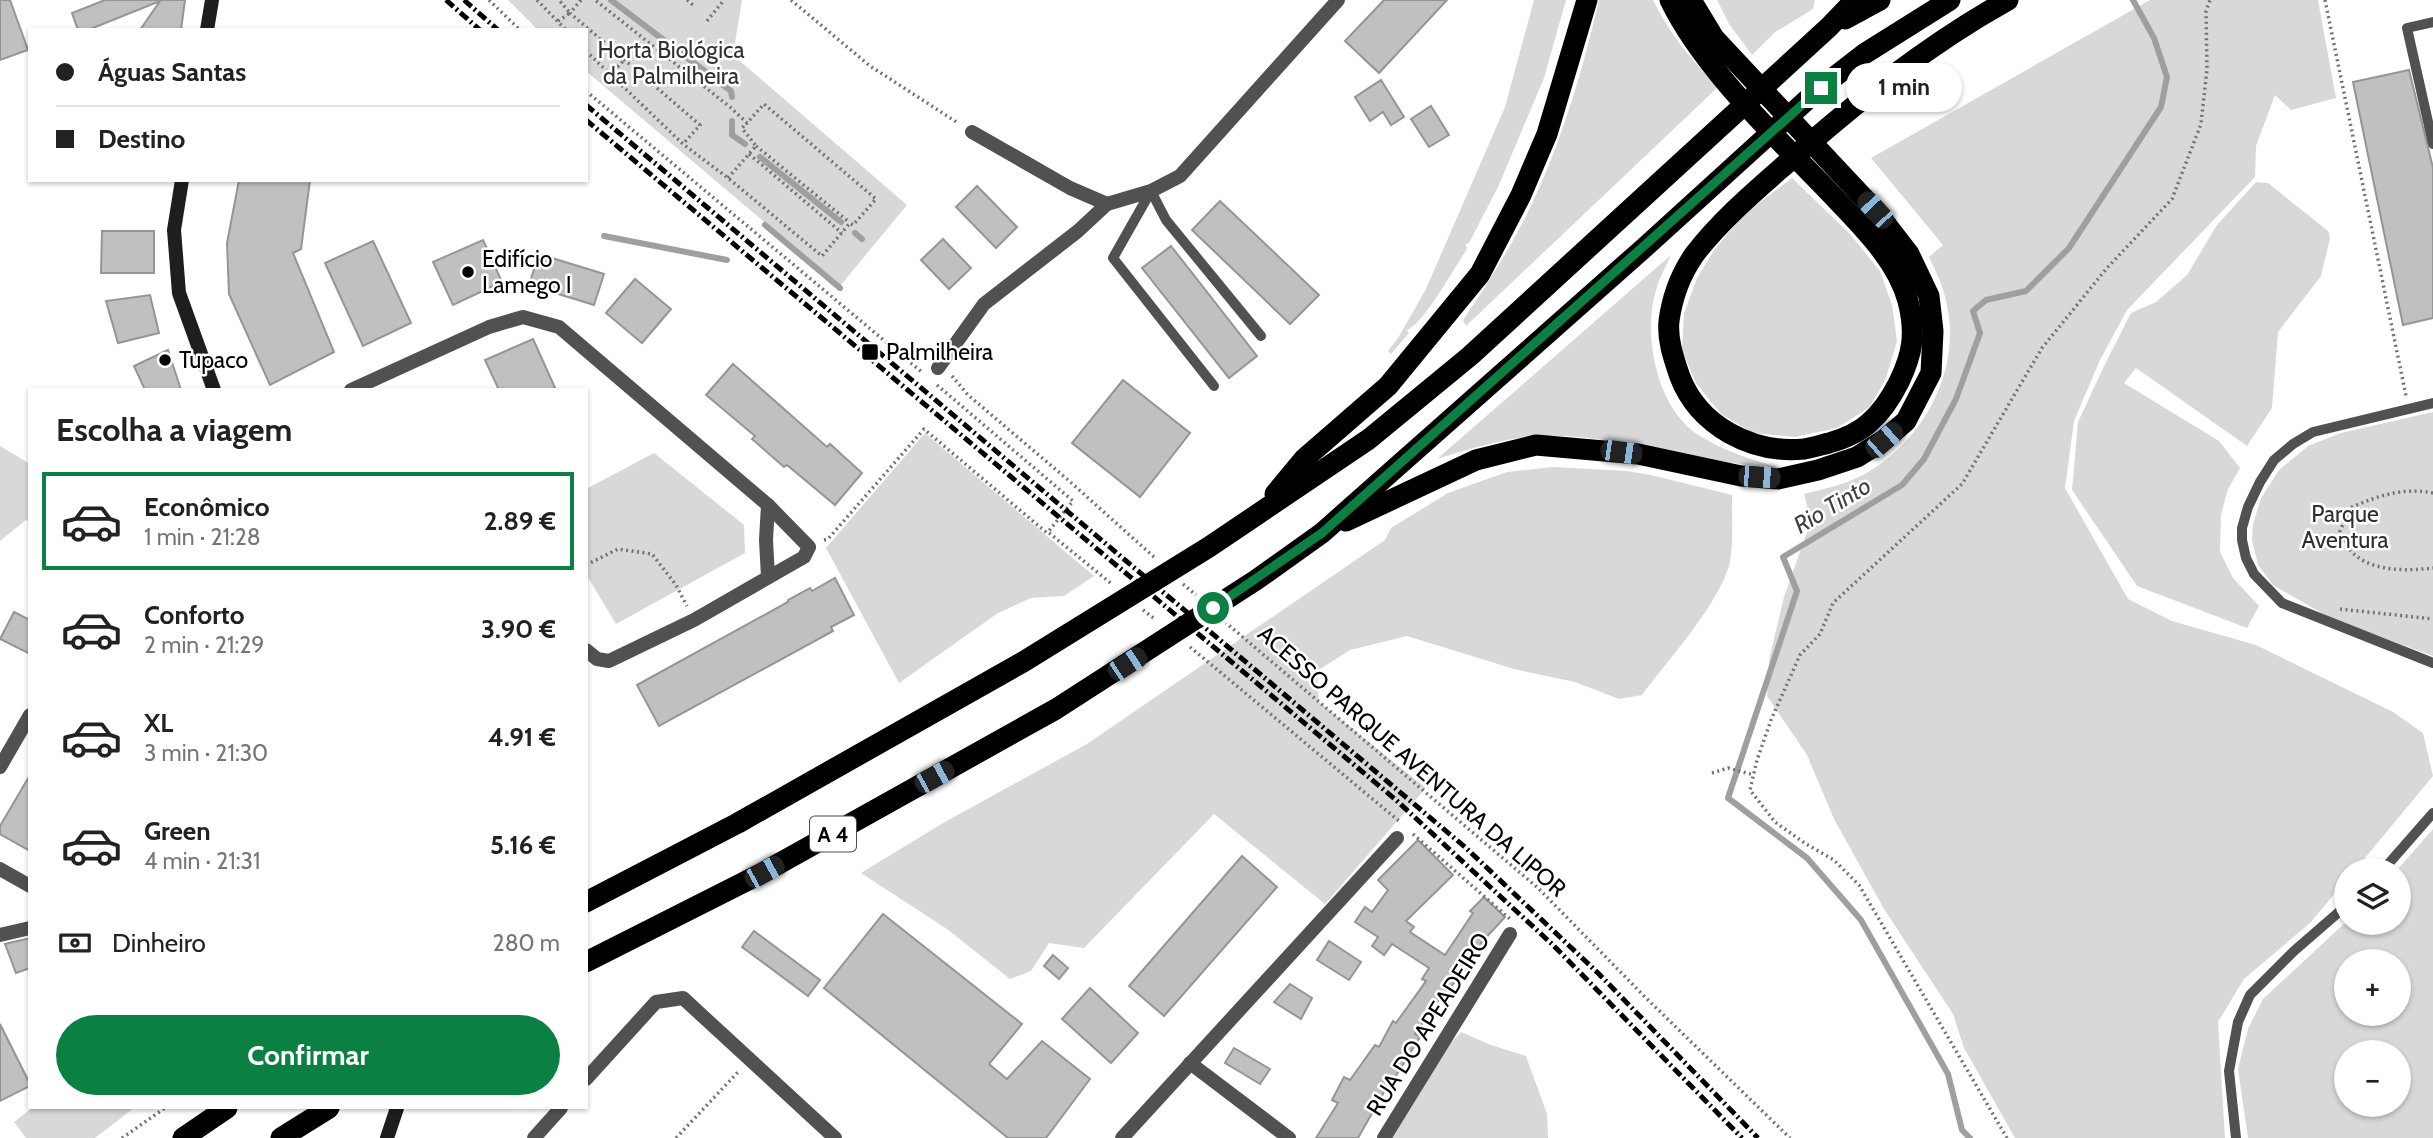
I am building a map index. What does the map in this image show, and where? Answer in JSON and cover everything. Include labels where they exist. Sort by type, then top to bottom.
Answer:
[{"type":"highway","points":[[1260,512],[1304,459],[1388,386],[1480,274],[1521,195],[1548,134],[1587,0]]},
{"type":"highway","points":[[1670,0],[1682,24],[1718,72],[1859,225],[1891,264],[1907,298],[1912,325],[1910,359],[1888,404],[1868,425],[1845,438],[1805,449],[1768,448],[1742,441],[1713,423],[1686,392],[1671,352],[1669,324],[1676,291],[1693,257],[1726,219],[1766,181],[1843,113],[1941,39],[2008,0]]},
{"type":"highway","points":[[1322,533],[1476,460],[1536,445],[1627,452],[1741,476],[1778,479],[1857,457],[1884,440],[1906,421],[1931,373],[1933,331],[1929,296],[1909,254],[1875,210],[1714,38],[1691,0]]},
{"type":"highway","name":"A 4","points":[[588,901],[738,823],[1059,640],[1209,547],[1369,439],[1470,356],[1829,27],[1855,0]]},
{"type":"highway","name":"A 4","points":[[1829,27],[1880,0]]},
{"type":"highway","name":"A 4","points":[[588,961],[764,872],[1056,709],[1256,580],[1322,533],[1821,88],[1864,54],[1950,0]]},
{"type":"highway","points":[[183,1138],[226,1109]]},
{"type":"highway","points":[[281,1138],[327,1109]]},
{"type":"street","points":[[207,28],[212,0]]},
{"type":"street","points":[[940,366],[985,304],[1078,231],[1107,204],[1151,191],[1180,176],[1338,0]]},
{"type":"street","points":[[972,132],[1070,188],[1107,204]]},
{"type":"street","points":[[183,182],[174,230],[179,293],[213,388]]},
{"type":"street","points":[[355,388],[489,327],[523,317],[559,327],[768,505],[809,547],[804,557],[694,620],[609,661],[597,659],[588,652]]},
{"type":"street","points":[[768,505],[768,577]]},
{"type":"street","points":[[0,767],[28,718]]},
{"type":"street","points":[[1130,1135],[1190,1063],[1397,838]]},
{"type":"street","points":[[0,869],[28,885]]},
{"type":"street","points":[[0,934],[28,928]]},
{"type":"street","name":"RUA DO APEADEIRO","points":[[1384,1138],[1510,934]]},
{"type":"street","points":[[588,1077],[656,1002],[683,998],[835,1138]]},
{"type":"street","points":[[1190,1063],[1289,1138]]},
{"type":"street","points":[[387,1138],[397,1109]]},
{"type":"street","points":[[534,1138],[560,1109]]},
{"type":"lane","points":[[2433,22],[2407,28],[2433,144]]},
{"type":"lane","points":[[1151,191],[1166,220],[1261,336]]},
{"type":"lane","points":[[1151,191],[1113,258],[1214,386]]},
{"type":"lane","points":[[2433,403],[2313,432],[2293,444],[2274,460],[2260,482],[2242,527],[2246,558],[2254,574],[2282,603],[2433,663]]},
{"type":"lane","points":[[2394,858],[2433,813]]},
{"type":"lane","points":[[2236,1138],[2230,1072],[2238,1022],[2250,995],[2334,916]]},
{"type":"path","points":[[489,0],[518,28]]},
{"type":"path","points":[[537,0],[564,28]]},
{"type":"path","points":[[559,0],[587,28]]},
{"type":"path","points":[[595,0],[747,123]]},
{"type":"path","points":[[687,0],[693,5]]},
{"type":"path","points":[[791,0],[870,66],[972,132]]},
{"type":"path","points":[[2007,1138],[1859,886],[1834,860],[1805,844],[1775,822],[1750,790],[1771,720],[1800,655],[1820,634],[1833,604],[1962,484],[2042,348],[2107,268],[2172,199],[2202,124],[2207,69],[2206,11],[2210,0]]},
{"type":"path","points":[[2325,0],[2409,409]]},
{"type":"path","points":[[558,21],[570,13],[579,1]]},
{"type":"path","points":[[707,21],[721,1]]},
{"type":"path","points":[[588,29],[700,125],[683,144]]},
{"type":"path","points":[[588,53],[683,144],[822,256],[850,223]]},
{"type":"path","points":[[610,75],[624,60]]},
{"type":"path","points":[[588,94],[1073,501],[1048,532],[1060,543]]},
{"type":"path","points":[[764,104],[876,199],[853,225],[756,146],[742,128],[764,104]]},
{"type":"path","points":[[728,178],[756,146]]},
{"type":"path","points":[[749,153],[842,233]]},
{"type":"path","points":[[940,366],[968,395],[1067,479],[1163,566]]},
{"type":"path","points":[[809,547],[828,539],[924,429],[1113,585]]},
{"type":"path","points":[[2433,493],[2399,491],[2374,497],[2350,508],[2340,531],[2344,544],[2355,554],[2377,566],[2403,571],[2427,568],[2433,570]]},
{"type":"path","points":[[588,564],[618,549],[652,554],[676,584],[694,620]]},
{"type":"path","points":[[1174,575],[1204,603]]},
{"type":"path","points":[[1134,602],[1166,628]]},
{"type":"path","points":[[2333,608],[2433,619]]},
{"type":"path","name":"ACESSO PARQUE AVENTURA DA LIPOR","points":[[1225,622],[1538,888],[1790,1138]]},
{"type":"path","points":[[1186,645],[1387,810],[1515,923],[1510,934]]},
{"type":"path","points":[[1712,773],[1728,768],[1754,775]]},
{"type":"path","points":[[676,1138],[749,1060]]},
{"type":"path","points":[[122,1138],[163,1109]]},
{"type":"green space","name":"Horta Biológica da Palmilheira","points":[[508,0],[742,0],[733,55],[907,205],[840,286],[588,73],[588,28],[536,28]]},
{"type":"green space","points":[[1534,0],[1566,0],[1544,78],[1498,187],[1469,243],[1466,244],[1467,249],[1430,306],[1414,326],[1407,330],[1409,333],[1391,354],[1388,351],[1426,289],[1505,107]]},
{"type":"green space","points":[[1599,0],[1653,0],[1682,46],[1718,87],[1466,326],[1463,320],[1512,242],[1550,163],[1577,82]]},
{"type":"green space","points":[[1717,0],[1815,0],[1813,9],[1774,33],[1752,55],[1729,24]]},
{"type":"green space","points":[[2150,0],[2318,0],[2336,98],[2291,110],[2275,95],[2256,146],[2255,177],[2127,310],[2100,360],[2074,421],[2065,488],[2128,599],[2172,621],[2256,645],[2393,712],[2423,733],[2433,776],[2365,858],[2334,858],[2334,894],[2310,923],[2244,979],[2218,1022],[2225,1138],[2015,1138],[1964,1048],[1953,1014],[1884,909],[1834,819],[1807,755],[1767,696],[1769,660],[1784,597],[1811,521],[1804,494],[1865,474],[1887,459],[1906,441],[1935,398],[1949,349],[1950,323],[1944,292],[1929,257],[1943,245],[1871,158]]},
{"type":"green space","points":[[1792,178],[1850,234],[1880,271],[1892,305],[1897,341],[1886,378],[1870,407],[1837,428],[1795,437],[1753,433],[1721,414],[1696,383],[1682,350],[1684,313],[1697,278],[1714,250],[1744,214]]},
{"type":"green space","points":[[2256,182],[2268,183],[2328,231],[2330,238],[2321,276],[2278,332],[2272,408],[2247,446],[2136,368],[2124,383],[2219,441],[2240,468],[2228,489],[2221,515],[2220,552],[2233,578],[2259,606],[2247,628],[2137,586],[2072,490],[2078,422],[2131,313],[2156,302],[2187,275],[2217,225]]},
{"type":"green space","points":[[1671,255],[1656,290],[1652,308],[1652,349],[1663,390],[1685,424],[1709,442],[1780,468],[1708,460],[1595,439],[1559,436],[1502,441],[1437,459]]},
{"type":"green space","name":"Parque Aventura","points":[[2433,412],[2433,656],[2332,619],[2273,585],[2258,565],[2252,540],[2253,524],[2261,498],[2279,470],[2308,446],[2341,433]]},
{"type":"green space","points":[[925,433],[1094,576],[1064,596],[1031,598],[998,613],[899,683],[826,548]]},
{"type":"green space","points":[[0,446],[28,463],[28,521],[0,541]]},
{"type":"green space","points":[[654,453],[744,525],[745,553],[616,624],[588,577],[588,488]]},
{"type":"green space","points":[[1553,467],[1627,471],[1732,495],[1731,555],[1719,589],[1694,628],[1642,695],[1619,699],[1575,682],[1514,669],[1407,636],[1350,650],[1317,671],[1319,702],[1426,788],[1325,904],[1214,814],[1084,948],[1049,943],[1031,971],[1010,979],[947,929],[861,873],[943,823],[1087,744],[1385,540],[1391,528],[1448,493],[1507,472]]},
{"type":"green space","points":[[2433,829],[2433,1138],[2248,1138],[2238,1069],[2248,1029],[2263,999],[2334,933],[2411,935],[2411,858],[2408,858]]},
{"type":"green space","points":[[1461,1032],[1526,1056],[1547,1114],[1548,1138],[1390,1138],[1418,1079]]},
{"type":"green space","points":[[31,1109],[133,1109],[95,1138],[26,1138],[14,1122]]},
{"type":"building","points":[[0,0],[10,0],[28,50],[0,60]]},
{"type":"building","points":[[105,0],[185,0],[181,28],[141,28],[160,1],[93,28],[77,28],[72,13]]},
{"type":"building","points":[[1384,0],[1447,0],[1379,73],[1345,41]]},
{"type":"building","points":[[2409,70],[2433,168],[2433,318],[2403,325],[2353,82]]},
{"type":"building","points":[[1381,80],[1404,117],[1391,125],[1383,112],[1370,121],[1355,97]]},
{"type":"building","points":[[1431,106],[1449,135],[1429,147],[1411,119]]},
{"type":"building","points":[[239,182],[310,182],[301,249],[293,253],[334,352],[270,385],[229,294],[227,243]]},
{"type":"building","points":[[977,186],[1017,227],[996,248],[956,207]]},
{"type":"building","points":[[1220,201],[1319,295],[1290,324],[1192,230]]},
{"type":"building","points":[[102,231],[154,231],[154,273],[101,273]]},
{"type":"building","points":[[943,239],[971,268],[949,289],[921,260]]},
{"type":"building","name":"Edifício Lamego I","points":[[483,240],[502,282],[453,305],[433,262]]},
{"type":"building","points":[[373,241],[411,323],[363,346],[325,263]]},
{"type":"building","points":[[1171,246],[1257,356],[1229,378],[1142,268]]},
{"type":"building","points":[[539,254],[604,274],[594,305],[529,285]]},
{"type":"building","points":[[635,279],[671,309],[642,343],[606,313]]},
{"type":"building","points":[[150,295],[159,333],[118,343],[106,301]]},
{"type":"building","points":[[533,339],[555,388],[498,388],[485,360]]},
{"type":"building","points":[[168,350],[180,388],[144,388],[134,366]]},
{"type":"building","points":[[733,364],[827,447],[830,444],[862,473],[835,505],[787,465],[784,467],[752,439],[755,436],[706,395]]},
{"type":"building","points":[[1123,380],[1190,433],[1140,497],[1072,443]]},
{"type":"building","points":[[835,578],[854,615],[831,627],[833,631],[659,726],[637,685],[810,588],[812,591]]},
{"type":"building","points":[[14,612],[28,619],[28,653],[0,639]]},
{"type":"building","points":[[28,778],[28,850],[0,834],[0,826]]},
{"type":"building","points":[[1418,840],[1453,875],[1406,921],[1414,927],[1410,932],[1445,955],[1473,913],[1470,911],[1484,897],[1505,917],[1481,943],[1484,945],[1475,958],[1443,994],[1415,1034],[1420,1037],[1394,1079],[1392,1078],[1358,1138],[1316,1138],[1338,1103],[1332,1100],[1344,1077],[1350,1080],[1375,1045],[1379,1047],[1393,1021],[1396,1023],[1426,981],[1422,979],[1429,968],[1392,944],[1384,955],[1372,946],[1378,937],[1355,922],[1365,907],[1372,912],[1388,890],[1378,880]]},
{"type":"building","points":[[1242,856],[1277,887],[1164,1016],[1129,986]]},
{"type":"building","points":[[883,914],[1022,1024],[989,1064],[1007,1079],[1042,1041],[1090,1079],[1046,1138],[1008,1138],[824,988]]},
{"type":"building","points":[[754,931],[820,980],[808,996],[742,947]]},
{"type":"building","points":[[28,938],[28,969],[16,973],[5,944]]},
{"type":"building","points":[[1329,941],[1361,962],[1349,980],[1317,960]]},
{"type":"building","points":[[1053,955],[1068,968],[1059,979],[1044,966]]},
{"type":"building","points":[[1290,984],[1312,998],[1301,1019],[1274,1002]]},
{"type":"building","points":[[1090,988],[1138,1033],[1111,1063],[1062,1019]]},
{"type":"building","points":[[0,1024],[28,1080],[28,1087],[0,1101]]},
{"type":"building","points":[[1234,1048],[1270,1069],[1260,1084],[1225,1063]]},
{"type":"waterway","points":[[611,0],[731,91],[732,97]]},
{"type":"waterway","name":"Rio Tinto","points":[[1970,1138],[1962,1130],[1948,1074],[1861,920],[1807,858],[1728,798],[1797,591],[1783,557],[1902,485],[1924,459],[1956,399],[1980,333],[1973,311],[1986,300],[2026,291],[2069,248],[2161,107],[2167,77],[2154,38],[2133,0]]},
{"type":"waterway","points":[[732,121],[732,135],[745,144]]},
{"type":"waterway","points":[[760,157],[841,222]]},
{"type":"waterway","points":[[765,225],[840,288]]},
{"type":"waterway","points":[[855,233],[862,239]]},
{"type":"waterway","points":[[604,236],[727,260]]},
{"type":"railway","points":[[446,0],[478,28]]},
{"type":"railway","points":[[464,0],[496,28]]},
{"type":"railway","points":[[588,107],[1465,847],[1599,974],[1758,1138]]},
{"type":"railway","points":[[588,122],[1396,800],[1553,945],[1742,1138]]},
{"type":"place","name":"Edifício Lamego I","points":[[468,272]]},
{"type":"place","name":"Palmilheira","points":[[870,352]]},
{"type":"place","name":"Tupaco","points":[[165,360]]},
{"type":"route","points":[[1213,608],[1322,533],[1821,88]]}]
